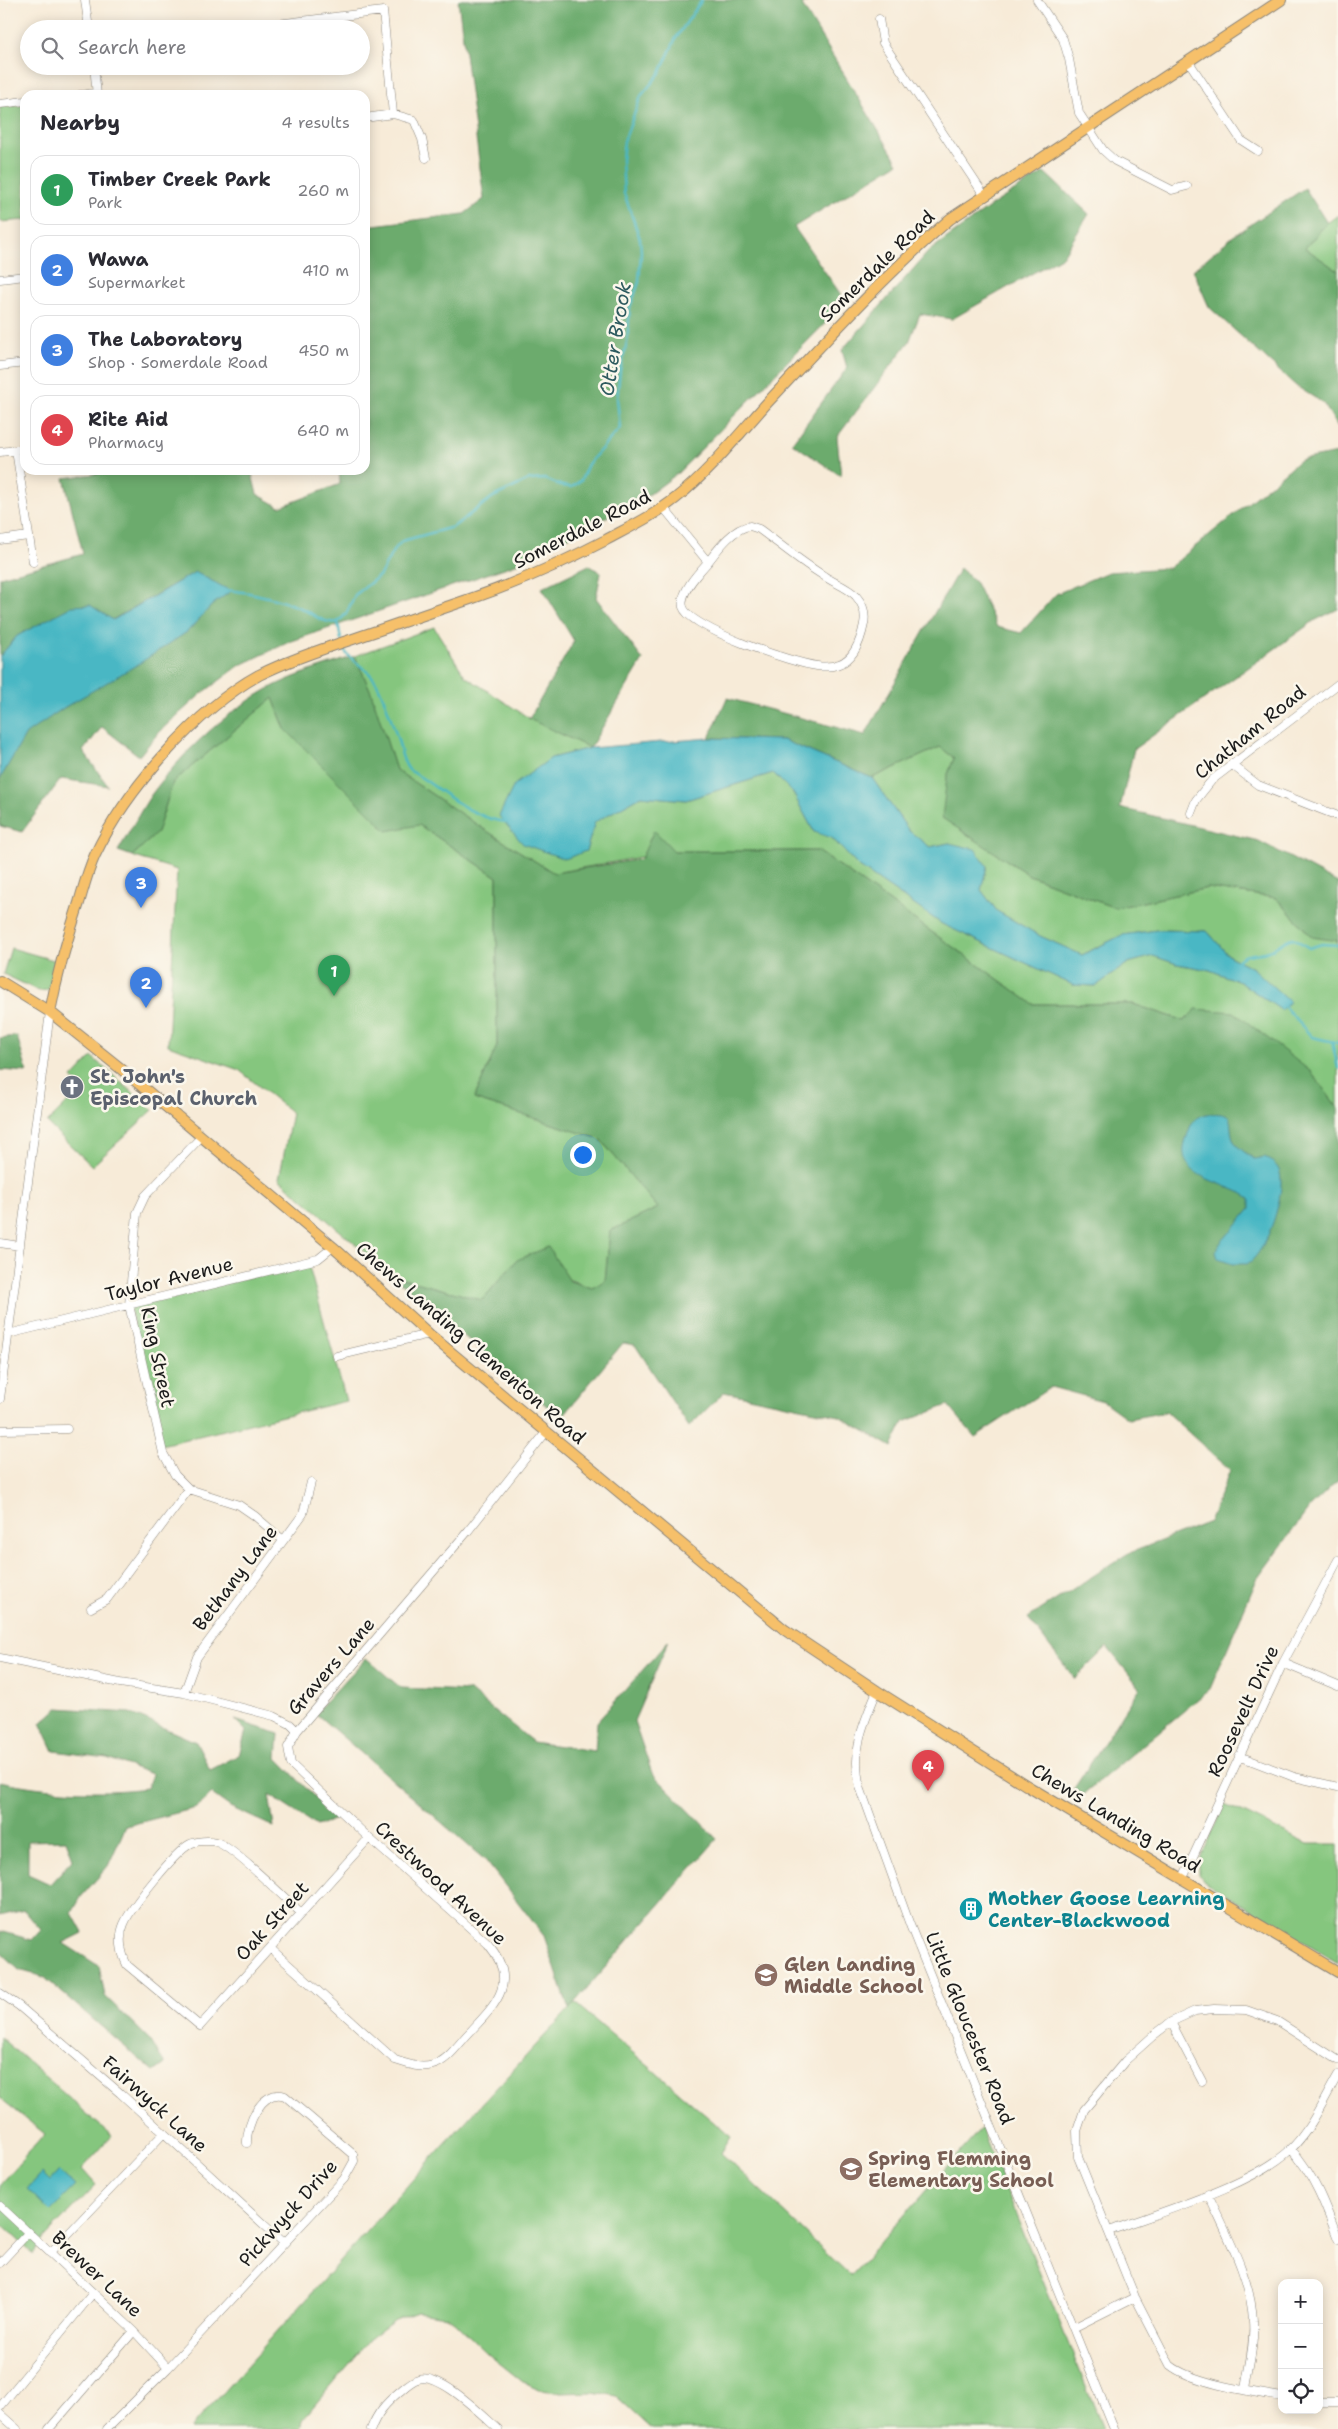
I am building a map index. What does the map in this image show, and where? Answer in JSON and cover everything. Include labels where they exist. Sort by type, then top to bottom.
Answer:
[{"type":"main road","name":"Somerdale Road","points":[[50,1012],[66,942],[87,875],[96,853],[119,814],[145,779],[178,740],[202,718],[230,695],[259,676],[308,654],[447,607],[554,567],[640,522],[663,507],[700,476],[831,335],[924,242],[950,219],[1281,0]]},
{"type":"main road","points":[[0,981],[50,1012]]},
{"type":"main road","name":"Chews Landing Clementon Road","points":[[50,1012],[333,1247],[429,1334],[785,1630],[877,1691]]},
{"type":"main road","name":"Chews Landing Road","points":[[877,1691],[1029,1786],[1338,1972]]},
{"type":"street","points":[[85,0],[88,20]]},
{"type":"street","points":[[1037,0],[1063,39],[1069,59],[1079,113],[1103,150],[1115,161],[1172,190],[1187,186]]},
{"type":"street","points":[[310,20],[382,11],[393,114]]},
{"type":"street","points":[[879,19],[883,43],[984,195]]},
{"type":"street","points":[[1189,62],[1241,140],[1258,151]]},
{"type":"street","points":[[95,75],[97,90]]},
{"type":"street","points":[[0,104],[20,102]]},
{"type":"street","points":[[370,117],[393,114],[414,120],[422,138],[426,158]]},
{"type":"street","points":[[0,279],[20,277]]},
{"type":"street","points":[[0,366],[20,364]]},
{"type":"street","points":[[16,450],[33,562]]},
{"type":"street","points":[[0,452],[20,450]]},
{"type":"street","points":[[663,507],[708,562]]},
{"type":"street","points":[[750,526],[759,529],[808,566],[856,597],[863,607],[865,620],[861,640],[853,653],[841,664],[817,666],[777,657],[723,635],[688,615],[684,609],[683,596],[708,562],[742,527],[750,526]]},
{"type":"street","points":[[0,540],[28,536]]},
{"type":"street","name":"Chatham Road","points":[[1191,813],[1201,791],[1231,764],[1338,684]]},
{"type":"street","points":[[1231,764],[1258,786],[1338,816]]},
{"type":"street","points":[[0,1399],[2,1357],[8,1334],[50,1012]]},
{"type":"street","name":"King Street","points":[[201,1137],[169,1168],[145,1196],[137,1213],[129,1306],[163,1453],[175,1474],[189,1488],[239,1505],[283,1540]]},
{"type":"street","points":[[0,1243],[20,1246]]},
{"type":"street","name":"Taylor Avenue","points":[[8,1334],[318,1259],[333,1247]]},
{"type":"street","points":[[337,1356],[429,1334]]},
{"type":"street","points":[[0,1430],[67,1429]]},
{"type":"street","name":"Gravers Lane","points":[[0,1658],[120,1683],[184,1693],[274,1716],[290,1724],[297,1731],[497,1497],[547,1431]]},
{"type":"street","name":"Bethany Lane","points":[[184,1693],[197,1657],[303,1514],[311,1482]]},
{"type":"street","points":[[91,1608],[107,1600],[189,1488]]},
{"type":"street","name":"Roosevelt Drive","points":[[1183,1878],[1283,1663],[1338,1560]]},
{"type":"street","points":[[1283,1663],[1338,1686]]},
{"type":"street","name":"Little Gloucester Road","points":[[877,1691],[859,1733],[856,1752],[856,1773],[860,1787],[910,1925],[1114,2429]]},
{"type":"street","name":"Crestwood Avenue","points":[[270,1948],[395,2060],[418,2066],[433,2065],[448,2057],[497,2003],[502,1988],[499,1957],[488,1944],[369,1838],[291,1764],[288,1747],[297,1731]]},
{"type":"street","points":[[1239,1756],[1294,1777],[1338,1787]]},
{"type":"street","name":"Oak Street","points":[[301,1913],[236,1854],[217,1842],[191,1843],[180,1852],[134,1907],[123,1925],[122,1954],[127,1965],[200,2026],[369,1838]]},
{"type":"street","name":"Fairwyck Lane","points":[[0,1993],[19,2006],[164,2133],[284,2243]]},
{"type":"street","points":[[1278,2396],[1244,2390],[1179,2373],[1170,2365],[1135,2297],[1078,2157],[1077,2131],[1084,2110],[1125,2061],[1171,2022],[1195,2011],[1214,2009],[1246,2010],[1277,2021],[1338,2060]]},
{"type":"street","points":[[1171,2022],[1202,2080]]},
{"type":"street","points":[[1109,2231],[1248,2177],[1291,2149],[1309,2124],[1338,2075]]},
{"type":"street","name":"Pickwyck Drive","points":[[107,2429],[168,2368],[344,2179],[351,2168],[353,2154],[285,2096],[275,2094],[261,2104],[248,2126],[247,2143]]},
{"type":"street","points":[[50,2253],[164,2133]]},
{"type":"street","points":[[1291,2149],[1303,2162],[1313,2178],[1338,2239]]},
{"type":"street","points":[[1208,2194],[1244,2278],[1251,2303],[1252,2340],[1244,2390]]},
{"type":"street","name":"Brewer Lane","points":[[0,2206],[134,2331],[168,2368]]},
{"type":"street","points":[[0,2264],[29,2232]]},
{"type":"street","points":[[0,2407],[93,2293]]},
{"type":"street","points":[[1073,2328],[1135,2297]]},
{"type":"street","points":[[49,2429],[134,2331]]},
{"type":"street","points":[[371,2429],[377,2414],[394,2396],[417,2379],[427,2378],[437,2381],[456,2393],[498,2429]]},
{"type":"street","points":[[1323,2403],[1338,2403]]},
{"type":"street","points":[[0,2414],[17,2429]]},
{"type":"green space","points":[[458,0],[810,0],[802,5],[898,163],[794,227],[846,302],[678,473],[650,494],[519,563],[289,642],[239,666],[200,695],[160,731],[139,756],[102,727],[83,751],[108,786],[61,779],[22,832],[0,826],[0,779],[25,734],[65,707],[187,632],[212,605],[230,591],[195,572],[112,620],[90,605],[72,607],[17,636],[0,656],[0,577],[83,554],[64,478],[86,475],[252,475],[257,494],[280,507],[340,484],[339,475],[370,475],[370,225],[464,214],[484,199]]},
{"type":"green space","points":[[20,105],[20,220],[0,222],[0,107]]},
{"type":"green space","points":[[1044,172],[1089,214],[1063,256],[952,319],[920,314],[909,342],[837,437],[841,476],[792,443],[847,368],[842,350],[929,251],[992,205]]},
{"type":"green space","points":[[1305,188],[1327,223],[1305,248],[1338,271],[1338,427],[1323,403],[1296,386],[1209,307],[1193,270],[1232,237]]},
{"type":"green space","points":[[1338,215],[1338,271],[1305,248],[1327,223]]},
{"type":"green space","points":[[1338,453],[1338,609],[1314,621],[1134,749],[1120,808],[1259,841],[1338,883],[1338,941],[1312,937],[1276,898],[1208,888],[1115,908],[1029,875],[942,818],[947,777],[954,758],[940,747],[872,778],[783,740],[709,738],[727,698],[865,735],[960,568],[976,583],[997,627],[1021,633],[1056,594],[1108,572],[1169,568],[1300,460]]},
{"type":"green space","points":[[589,565],[601,573],[596,598],[643,660],[590,748],[529,719],[574,641],[542,588]]},
{"type":"green space","points":[[434,627],[465,676],[529,718],[590,748],[551,758],[586,851],[595,822],[641,796],[686,800],[773,773],[793,793],[814,832],[832,838],[858,866],[942,924],[1073,985],[1096,986],[1128,963],[1153,956],[1177,964],[1210,970],[1240,982],[1281,1010],[1253,968],[1229,956],[1207,931],[1157,930],[1122,935],[1082,955],[1040,936],[997,911],[981,890],[987,866],[949,843],[930,847],[909,831],[872,778],[940,747],[954,758],[947,777],[943,818],[1029,875],[1115,908],[1208,888],[1276,898],[1311,936],[1338,941],[1338,1108],[1310,1071],[1185,1021],[1133,1004],[1033,1004],[818,851],[674,851],[554,873],[482,828],[396,770],[371,692],[355,656]]},
{"type":"green space","points":[[355,656],[371,692],[396,770],[482,828],[554,873],[641,859],[654,830],[674,851],[818,851],[1033,1004],[1133,1004],[1184,1021],[1196,1009],[1234,1012],[1310,1071],[1338,1108],[1338,1480],[1310,1507],[1257,1579],[1210,1689],[1083,1795],[1073,1790],[1140,1688],[1107,1647],[1075,1679],[1028,1618],[1127,1554],[1209,1522],[1230,1470],[1166,1412],[1128,1419],[1103,1401],[1051,1387],[975,1437],[948,1405],[904,1422],[892,1447],[839,1416],[724,1392],[689,1427],[635,1345],[623,1343],[561,1418],[393,1276],[482,1300],[517,1260],[548,1247],[570,1281],[592,1288],[605,1281],[610,1231],[658,1208],[600,1139],[474,1099],[497,1046],[497,877],[419,825],[387,831],[285,729],[273,698],[173,782],[157,833],[132,856],[118,851],[151,795],[186,754],[213,728],[241,706],[279,683]]},
{"type":"green space","points":[[273,698],[285,729],[419,825],[497,877],[497,1046],[474,1099],[600,1139],[658,1208],[610,1231],[605,1281],[592,1288],[517,1260],[482,1300],[393,1276],[279,1179],[292,1113],[239,1070],[168,1045],[177,870],[132,856],[157,833],[173,782]]},
{"type":"green space","points":[[11,948],[57,961],[48,990],[39,991],[3,974]]},
{"type":"green space","points":[[17,1036],[27,1072],[0,1070],[0,1038]]},
{"type":"green space","points":[[92,1057],[153,1110],[92,1166],[47,1123],[73,1097],[77,1100],[85,1095],[72,1078]]},
{"type":"green space","points":[[308,1263],[346,1401],[161,1445],[129,1305]]},
{"type":"green space","points":[[669,1640],[634,1721],[652,1773],[717,1839],[569,2009],[544,1936],[486,1861],[315,1713],[366,1658],[401,1688],[470,1691],[533,1742],[595,1751],[597,1722]]},
{"type":"green space","points":[[58,1708],[130,1713],[196,1742],[210,1770],[239,1755],[246,1731],[235,1720],[279,1734],[277,1758],[336,1819],[317,1826],[269,1795],[274,1827],[230,1807],[212,1794],[196,1808],[126,1826],[108,1866],[81,1897],[72,1913],[83,1933],[63,1943],[99,1966],[105,1996],[150,2040],[165,2064],[154,2072],[44,1977],[19,1970],[0,1952],[0,1931],[32,1940],[41,1930],[24,1910],[0,1916],[0,1781],[54,1789],[111,1791],[147,1788],[152,1774],[107,1758],[54,1751],[41,1723]],"holes":[[[66,1840],[73,1859],[50,1884],[28,1874],[28,1841]]]},
{"type":"green space","points":[[1225,1804],[1308,1844],[1338,1844],[1338,1963],[1204,1881],[1199,1874],[1199,1859]]},
{"type":"green space","points":[[575,2003],[731,2137],[721,2153],[851,2276],[981,2128],[1103,2429],[652,2429],[616,2396],[594,2392],[561,2393],[542,2390],[523,2382],[488,2354],[447,2316],[417,2312],[395,2320],[372,2337],[302,2420],[300,2429],[190,2429],[440,2149]]},
{"type":"green space","points":[[0,2037],[112,2136],[82,2169],[96,2185],[45,2237],[33,2254],[0,2223],[0,2185],[45,2134],[0,2098]]},
{"type":"water","points":[[195,572],[231,591],[212,605],[187,632],[140,663],[65,707],[26,734],[0,779],[0,656],[17,636],[72,606],[90,605],[113,620]]},
{"type":"water","points":[[709,738],[783,740],[872,778],[909,831],[930,847],[949,843],[975,849],[987,866],[981,890],[997,911],[1040,936],[1082,955],[1122,935],[1157,930],[1207,931],[1229,956],[1253,968],[1290,1002],[1281,1010],[1240,982],[1210,970],[1177,964],[1153,956],[1128,963],[1096,986],[1073,985],[942,924],[858,866],[832,838],[814,832],[793,793],[773,773],[686,800],[641,796],[595,822],[586,851],[565,859],[523,844],[499,816],[514,785],[551,758],[590,748]]},
{"type":"water","points":[[1206,1114],[1224,1114],[1228,1116],[1234,1141],[1238,1146],[1254,1159],[1265,1157],[1275,1164],[1279,1170],[1281,1179],[1280,1192],[1274,1221],[1261,1248],[1247,1264],[1232,1264],[1218,1259],[1216,1252],[1217,1247],[1250,1209],[1250,1198],[1202,1176],[1193,1170],[1186,1161],[1184,1150],[1190,1128],[1195,1119]]},
{"type":"water","points":[[59,2171],[75,2186],[50,2211],[27,2189],[42,2173],[50,2181]]},
{"type":"waterway","name":"Otter Brook","points":[[338,622],[346,614],[355,595],[380,575],[393,551],[402,541],[453,527],[493,497],[529,480],[545,479],[562,486],[572,487],[581,480],[588,464],[620,428],[617,398],[620,370],[627,342],[630,307],[639,282],[641,252],[640,239],[624,193],[622,160],[624,141],[641,96],[660,73],[676,38],[702,0]]},
{"type":"waterway","points":[[226,590],[272,598],[303,609],[327,622],[338,622]]},
{"type":"waterway","points":[[338,622],[341,640]]},
{"type":"waterway","points":[[342,646],[344,651],[367,671],[376,682],[388,709],[403,758],[409,770],[467,808],[492,819],[506,822]]},
{"type":"waterway","points":[[1236,963],[1247,955],[1268,951],[1293,938],[1309,948],[1322,944],[1338,945]]},
{"type":"waterway","points":[[1284,1006],[1312,1037],[1338,1043]]},
{"type":"waterway","points":[[1332,1042],[1338,1068]]},
{"type":"place","name":"The Laboratory","points":[[141,908]]},
{"type":"place","name":"Timber Creek Park","points":[[334,996]]},
{"type":"place","name":"Wawa","points":[[146,1008]]},
{"type":"place","name":"St. John's Episcopal Church","points":[[72,1087]]},
{"type":"place","name":"Rite Aid","points":[[928,1791]]},
{"type":"place","name":"Mother Goose Learning Center-Blackwood","points":[[971,1909]]},
{"type":"place","name":"Glen Landing Middle School","points":[[766,1975]]},
{"type":"place","name":"Spring Flemming Elementary School","points":[[851,2169]]}]
